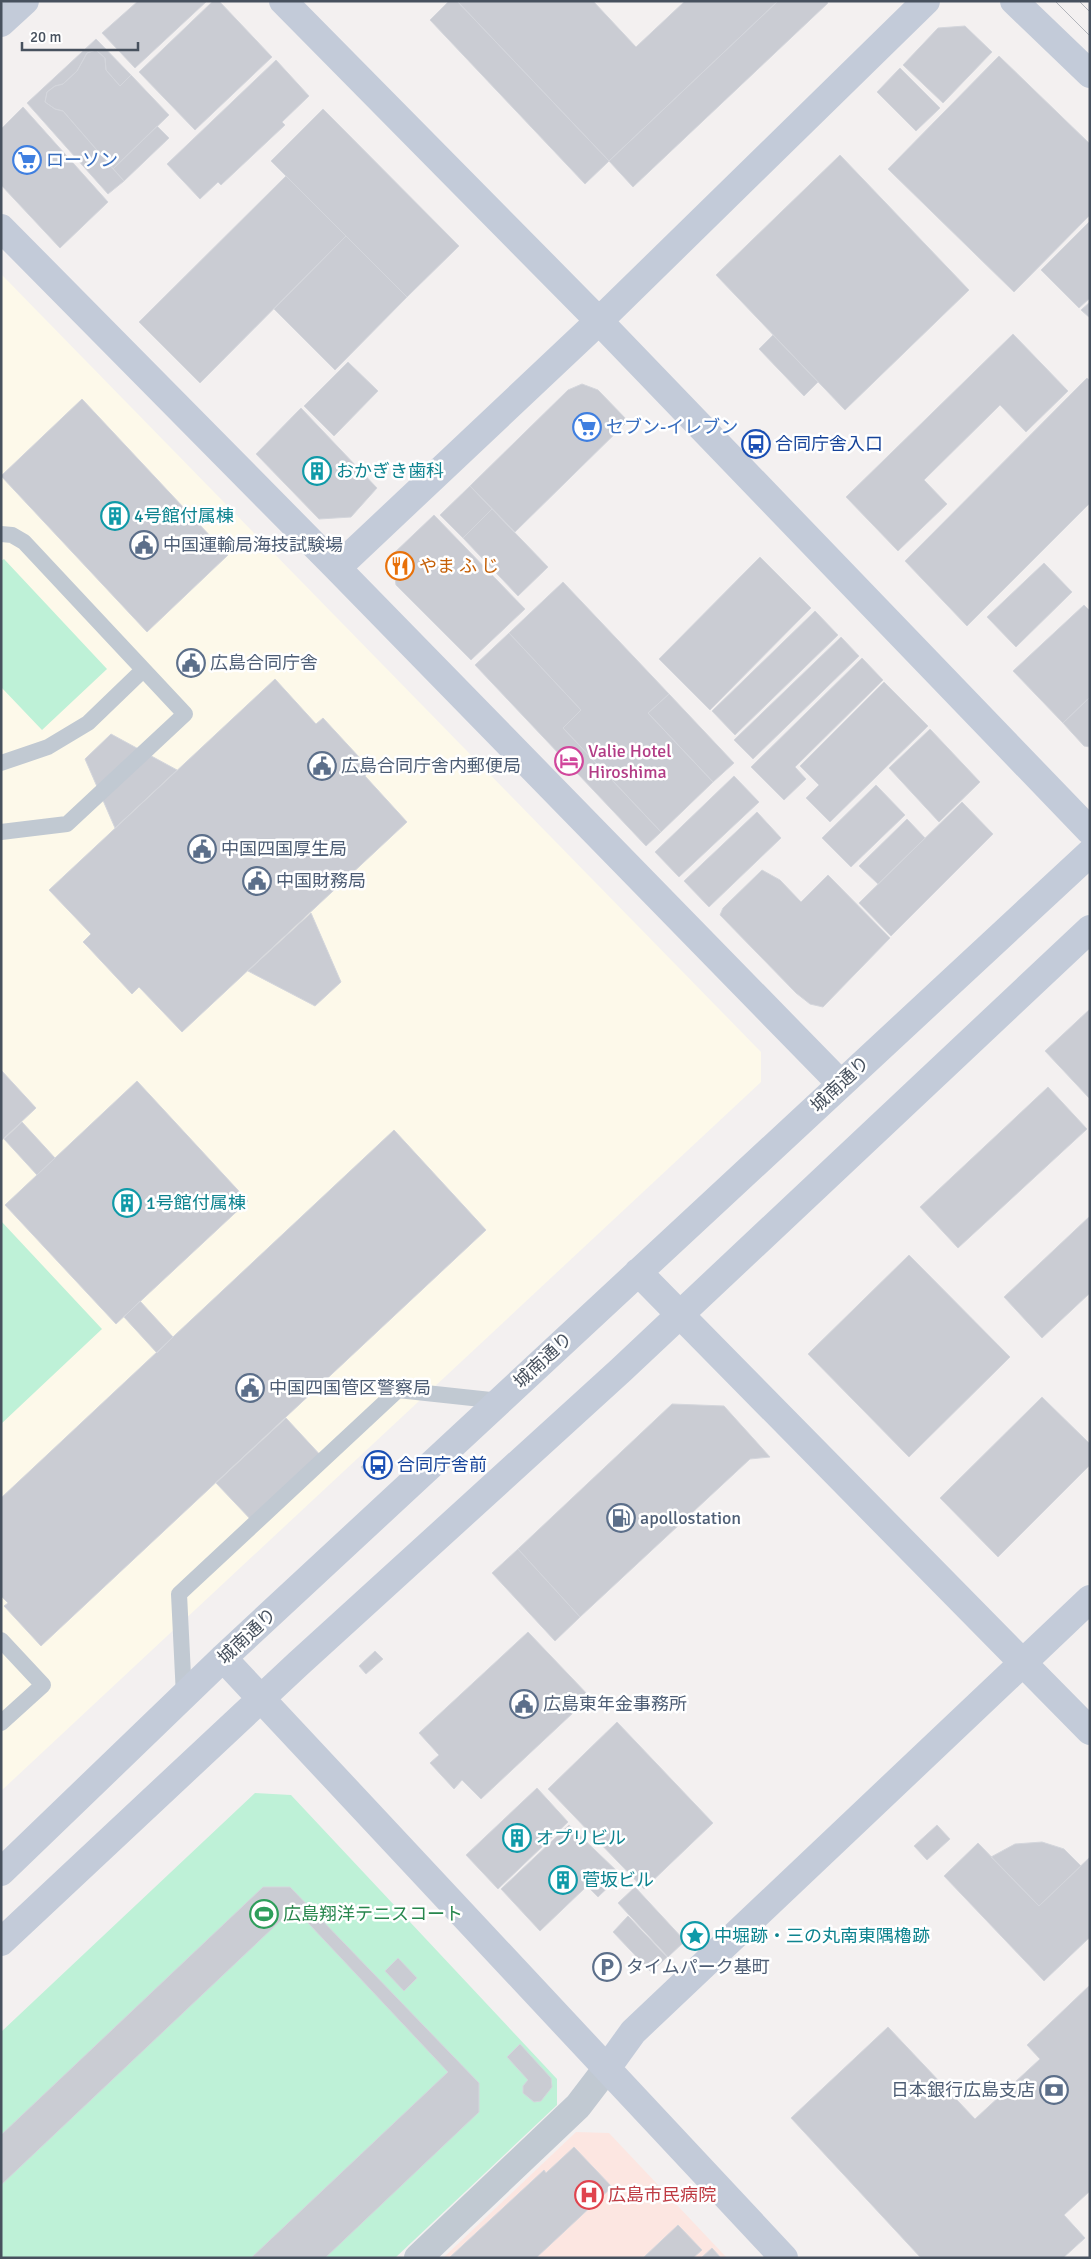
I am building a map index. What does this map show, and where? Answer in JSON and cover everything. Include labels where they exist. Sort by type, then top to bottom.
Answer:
[{"type":"street","points":[[1,23],[25,1]]},
{"type":"street","points":[[283,1],[599,321],[1090,831]]},
{"type":"street","points":[[337,568],[599,321],[926,1]]},
{"type":"street","points":[[1014,1],[1090,74]]},
{"type":"street","points":[[1,228],[337,568],[840,1083]]},
{"type":"street","name":"城南通り","points":[[1,1872],[223,1658],[840,1083],[1090,853]]},
{"type":"street","points":[[1,1942],[679,1315],[1090,928]]},
{"type":"street","points":[[638,1272],[1090,1731]]},
{"type":"street","points":[[418,2258],[578,2106],[633,2032],[1090,1599]]},
{"type":"street","points":[[223,1658],[784,2258]]},
{"type":"lane","points":[[1,534],[12,535],[24,542],[185,714],[67,824],[1,832]]},
{"type":"lane","points":[[1,764],[48,747],[88,723],[143,670]]},
{"type":"lane","points":[[184,1696],[179,1594],[398,1390],[500,1401]]},
{"type":"lane","points":[[1,1640],[42,1684],[1,1723]]},
{"type":"shaded area","name":"広島合同庁舎","points":[[1,274],[761,1052],[761,1082],[1,1791]]},
{"type":"shaded area","name":"広島市民病院","points":[[576,2132],[609,2133],[727,2258],[443,2258]]},
{"type":"green space","points":[[4,559],[107,669],[42,730],[1,687],[1,561]]},
{"type":"green space","points":[[1,1221],[102,1329],[1,1424]]},
{"type":"green space","name":"広島翔洋テニスコート","points":[[255,1793],[291,1795],[557,2079],[557,2105],[395,2258],[1,2258],[1,2032]]},
{"type":"building","points":[[138,1],[207,1],[135,68],[102,33]]},
{"type":"building","points":[[213,1],[219,1],[272,57],[195,130],[139,72]]},
{"type":"building","points":[[449,1],[457,1],[609,161],[585,184],[430,20]]},
{"type":"building","points":[[457,1],[593,1],[636,47],[685,1],[778,1],[609,161]]},
{"type":"building","points":[[778,1],[826,1],[828,3],[633,187],[609,161]]},
{"type":"building","points":[[965,26],[992,52],[943,103],[903,65],[938,28]]},
{"type":"building","points":[[96,39],[131,75],[120,86],[106,70],[105,58],[96,50],[87,53],[77,71],[63,84],[55,86],[47,92],[45,102],[55,109],[63,111],[124,181],[108,194],[27,103]]},
{"type":"building","points":[[96,50],[105,58],[106,70],[120,86],[131,75],[169,115],[113,169],[63,111],[55,109],[45,102],[47,92],[55,86],[63,84],[77,71],[87,53]]},
{"type":"building","points":[[999,56],[1090,144],[1090,215],[1014,292],[888,169]]},
{"type":"building","points":[[276,60],[309,96],[282,122],[285,125],[221,185],[218,182],[200,199],[167,164]]},
{"type":"building","points":[[900,68],[940,108],[916,131],[877,92]]},
{"type":"building","points":[[23,107],[108,202],[60,248],[1,185],[1,129]]},
{"type":"building","points":[[323,109],[459,246],[407,297],[271,161]]},
{"type":"building","points":[[157,126],[169,138],[124,181],[113,169]]},
{"type":"building","points":[[840,155],[969,290],[845,410],[716,275]]},
{"type":"building","points":[[286,176],[346,236],[200,383],[139,322]]},
{"type":"building","points":[[1090,221],[1090,298],[1079,308],[1041,270]]},
{"type":"building","points":[[346,236],[407,297],[335,370],[274,309]]},
{"type":"building","points":[[1090,302],[1090,318],[1081,310]]},
{"type":"building","points":[[1013,334],[1068,391],[1026,432],[1000,405],[924,480],[947,504],[898,551],[846,497]]},
{"type":"building","points":[[773,335],[818,382],[804,396],[759,349]]},
{"type":"building","points":[[348,362],[378,391],[334,436],[304,406]]},
{"type":"building","points":[[1087,378],[1090,381],[1090,503],[967,626],[905,561]]},
{"type":"building","points":[[582,384],[598,390],[628,421],[515,532],[470,486],[568,390]]},
{"type":"building","name":"4号館付属棟","points":[[82,399],[228,555],[147,632],[1,476]]},
{"type":"building","name":"おかぎき歯科","points":[[301,408],[377,488],[351,517],[319,519],[256,454]]},
{"type":"building","points":[[470,486],[492,509],[463,538],[440,515]]},
{"type":"building","points":[[492,509],[548,567],[518,596],[463,538]]},
{"type":"building","points":[[434,515],[525,609],[471,660],[396,585],[392,555]]},
{"type":"building","points":[[760,557],[811,608],[710,710],[659,659]]},
{"type":"building","points":[[1044,563],[1072,592],[1016,647],[987,617]]},
{"type":"building","points":[[563,582],[669,694],[648,713],[713,782],[661,832],[563,728],[581,710],[509,633]]},
{"type":"building","points":[[1084,605],[1090,611],[1090,697],[1063,723],[1013,671]]},
{"type":"building","points":[[815,611],[838,635],[735,735],[712,711]]},
{"type":"building","points":[[509,633],[581,710],[563,728],[661,832],[646,846],[475,665]]},
{"type":"building","points":[[841,637],[859,656],[753,759],[734,740]]},
{"type":"building","points":[[862,658],[883,680],[795,767],[806,779],[784,800],[751,767]]},
{"type":"building","points":[[275,679],[316,724],[323,718],[371,770],[365,776],[407,822],[182,1032],[139,987],[132,994],[83,942],[91,934],[49,890]]},
{"type":"building","points":[[884,682],[928,726],[830,822],[806,798],[819,785],[800,766]]},
{"type":"building","points":[[669,694],[734,763],[713,782],[648,713]]},
{"type":"building","points":[[1090,697],[1090,747],[1084,746],[1063,723]]},
{"type":"building","points":[[930,729],[980,782],[939,822],[889,768]]},
{"type":"building","points":[[111,734],[177,770],[115,828],[85,759]]},
{"type":"building","points":[[734,776],[759,802],[679,877],[655,852]]},
{"type":"building","points":[[876,785],[905,815],[851,867],[822,838]]},
{"type":"building","points":[[962,802],[993,834],[891,936],[859,903]]},
{"type":"building","points":[[757,812],[781,838],[709,907],[684,881]]},
{"type":"building","points":[[907,819],[925,838],[878,884],[859,866]]},
{"type":"building","points":[[762,870],[780,880],[801,902],[828,875],[890,938],[823,1007],[810,1004],[796,993],[720,915],[723,908]]},
{"type":"building","points":[[311,913],[341,982],[315,1006],[248,971]]},
{"type":"building","points":[[1090,1009],[1090,1099],[1045,1051]]},
{"type":"building","points":[[1,1070],[36,1108],[1,1141]]},
{"type":"building","name":"1号館付属棟","points":[[137,1081],[248,1201],[116,1324],[5,1205]]},
{"type":"building","points":[[1048,1087],[1087,1129],[958,1248],[920,1207]]},
{"type":"building","points":[[22,1122],[55,1158],[37,1175],[4,1139]]},
{"type":"building","points":[[394,1130],[486,1230],[41,1646],[4,1606],[8,1603],[1,1596],[1,1498]]},
{"type":"building","points":[[1090,1216],[1090,1293],[1042,1338],[1004,1297]]},
{"type":"building","points":[[909,1255],[1010,1357],[909,1457],[808,1354]]},
{"type":"building","points":[[140,1301],[173,1337],[157,1353],[124,1317]]},
{"type":"building","points":[[1042,1397],[1090,1444],[1090,1465],[998,1557],[940,1498]]},
{"type":"building","points":[[672,1404],[724,1406],[770,1457],[750,1459],[580,1617],[518,1549]]},
{"type":"building","points":[[286,1418],[323,1458],[254,1523],[216,1483]]},
{"type":"building","points":[[378,1451],[385,1459],[368,1475],[361,1467]]},
{"type":"building","points":[[518,1549],[580,1617],[555,1641],[492,1573]]},
{"type":"building","points":[[528,1632],[590,1697],[481,1799],[462,1780],[454,1789],[430,1763],[439,1755],[419,1733]]},
{"type":"building","points":[[375,1651],[383,1659],[366,1674],[359,1666]]},
{"type":"building","points":[[617,1722],[713,1823],[644,1889],[548,1789]]},
{"type":"building","name":"オプリビル","points":[[537,1788],[568,1822],[498,1889],[466,1855]]},
{"type":"building","name":"菅坂ビル","points":[[569,1825],[621,1875],[598,1897],[587,1886],[540,1931],[501,1889]]},
{"type":"building","points":[[937,1825],[950,1839],[927,1860],[914,1846]]},
{"type":"building","points":[[1042,1842],[1064,1849],[1081,1866],[1039,1906],[991,1857],[1015,1844]]},
{"type":"building","points":[[978,1843],[1039,1906],[1090,1857],[1090,1937],[1044,1981],[944,1876]]},
{"type":"building","points":[[263,1887],[290,1887],[479,2083],[479,2112],[325,2258],[251,2258],[448,2072],[294,1908],[1,2185],[1,2135]]},
{"type":"building","points":[[635,1887],[685,1941],[668,1957],[618,1903]]},
{"type":"building","points":[[628,1916],[667,1957],[651,1972],[613,1932]]},
{"type":"building","points":[[398,1958],[417,1978],[404,1991],[385,1971]]},
{"type":"building","points":[[1090,1985],[1090,2191],[1064,2215],[1085,2238],[1063,2258],[921,2258],[791,2118],[888,2027],[975,2119],[1040,2059],[1027,2045]]},
{"type":"building","points":[[520,2044],[551,2078],[552,2087],[541,2101],[534,2102],[523,2093],[523,2086],[528,2080],[507,2057]]},
{"type":"building","points":[[574,2147],[612,2187],[536,2258],[449,2258],[544,2170],[546,2173]]},
{"type":"building","points":[[678,2225],[702,2250],[693,2258],[643,2258]]},
{"type":"building","points":[[712,2248],[721,2258],[701,2258]]},
{"type":"tram line","points":[[1055,1],[1090,36]]},
{"type":"tram line","points":[[1079,1],[1090,12]]},
{"type":"place","name":"ローソン","points":[[27,160]]},
{"type":"place","name":"セブン-イレブン","points":[[587,427]]},
{"type":"place","name":"合同庁舎入口","points":[[756,444]]},
{"type":"place","name":"おかぎき歯科","points":[[317,471]]},
{"type":"place","name":"4号館付属棟","points":[[115,516]]},
{"type":"place","name":"中国運輸局海技試験場","points":[[144,545]]},
{"type":"place","name":"やま ふ じ","points":[[400,566]]},
{"type":"place","name":"広島合同庁舎","points":[[191,663]]},
{"type":"place","name":"Valie Hotel Hiroshima","points":[[569,761]]},
{"type":"place","name":"広島合同庁舎内郵便局","points":[[322,766]]},
{"type":"place","name":"中国四国厚生局","points":[[202,849]]},
{"type":"place","name":"中国財務局","points":[[257,881]]},
{"type":"place","name":"1号館付属棟","points":[[127,1203]]},
{"type":"place","name":"中国四国管区警察局","points":[[250,1388]]},
{"type":"place","name":"合同庁舎前","points":[[378,1465]]},
{"type":"place","name":"apollostation","points":[[621,1518]]},
{"type":"place","name":"広島東年金事務所","points":[[524,1704]]},
{"type":"place","name":"オプリビル","points":[[517,1838]]},
{"type":"place","name":"菅坂ビル","points":[[563,1880]]},
{"type":"place","name":"広島翔洋テニスコート","points":[[264,1914]]},
{"type":"place","name":"中堀跡・三の丸南東隅櫓跡","points":[[695,1936]]},
{"type":"place","name":"タイムパーク基町","points":[[607,1967]]},
{"type":"place","name":"日本銀行広島支店","points":[[1054,2090]]},
{"type":"place","name":"広島市民病院","points":[[589,2195]]}]
